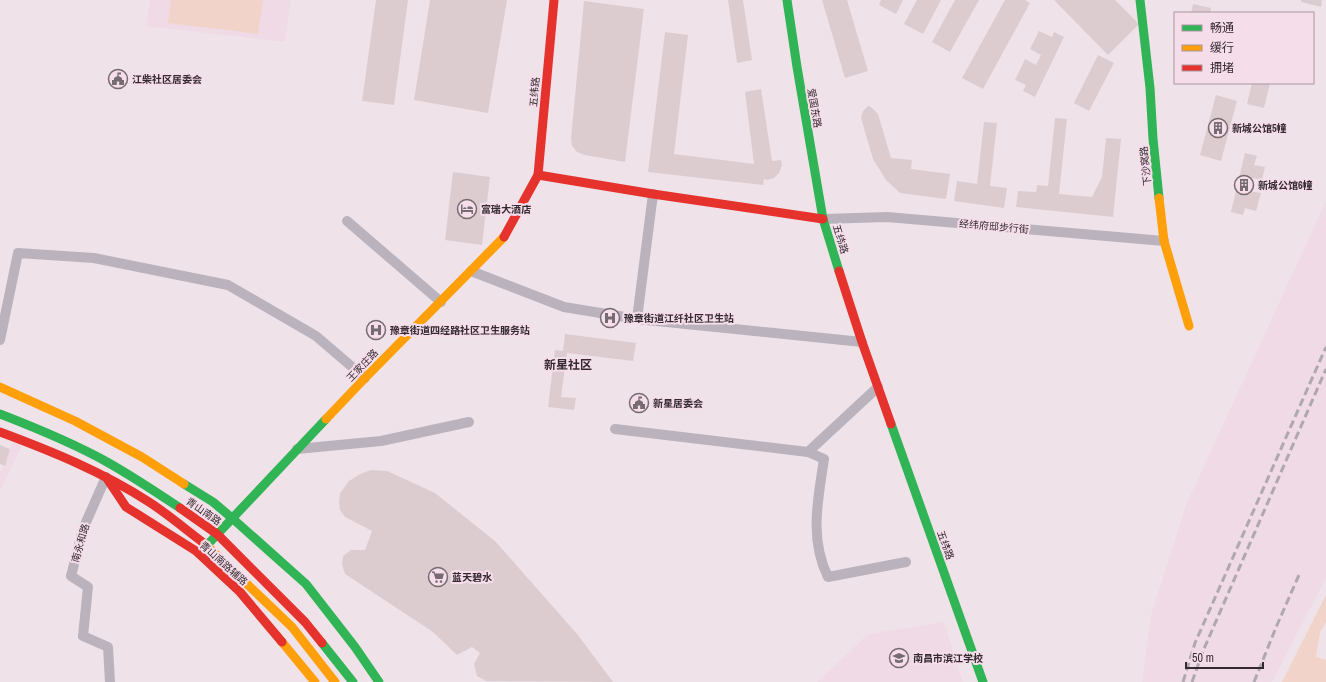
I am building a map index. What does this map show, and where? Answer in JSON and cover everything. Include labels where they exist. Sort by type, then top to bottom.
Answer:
[{"type":"street","name":"五纬路","points":[[554,0],[538,175],[653,194],[823,219],[862,342],[983,682]]},
{"type":"street","name":"爱国东路","points":[[787,0],[823,219]]},
{"type":"street","name":"下沙窝路","points":[[1140,0],[1150,88],[1153,139],[1164,241],[1189,326]]},
{"type":"street","name":"王家庄路","points":[[207,545],[365,378],[505,236],[538,175]]},
{"type":"street","points":[[637,319],[653,194]]},
{"type":"street","name":"经纬府邸步行街","points":[[823,219],[887,217],[1164,241]]},
{"type":"street","points":[[347,222],[440,302]]},
{"type":"street","points":[[0,340],[18,253],[94,258],[228,285],[316,336],[365,378]]},
{"type":"street","points":[[471,271],[564,307],[637,319],[862,342]]},
{"type":"street","points":[[0,387],[75,421],[142,457],[213,502],[306,584],[355,647],[379,682]]},
{"type":"street","points":[[808,452],[878,387]]},
{"type":"street","name":"青山南路","points":[[0,414],[41,430],[107,462],[158,493],[217,534],[305,622],[353,682]]},
{"type":"street","points":[[297,450],[380,441],[469,422]]},
{"type":"street","points":[[615,430],[808,452],[824,459],[816,509],[816,535],[823,566],[828,577],[906,562]]},
{"type":"street","points":[[0,432],[35,445],[106,477],[149,502],[207,545],[292,627],[335,682]]},
{"type":"street","name":"南永和路","points":[[106,477],[83,529],[71,576],[88,587],[83,636],[108,647],[110,682]]},
{"type":"street","name":"青山南路辅路","points":[[106,477],[126,507],[196,552],[240,592],[315,682]]},
{"type":"shaded area","points":[[150,0],[291,0],[285,42],[146,26]]},
{"type":"shaded area","points":[[171,0],[263,0],[258,34],[168,23]]},
{"type":"shaded area","points":[[1326,201],[1326,578],[1272,682],[1142,682],[1151,615],[1186,505]]},
{"type":"shaded area","points":[[12,442],[22,445],[0,491],[0,471],[2,471]]},
{"type":"shaded area","points":[[1326,595],[1326,622],[1320,632],[1316,657],[1326,660],[1326,682],[1282,682]]},
{"type":"shaded area","name":"南昌市滨江学校","points":[[944,622],[963,682],[817,682],[868,634]]},
{"type":"building","points":[[376,0],[408,0],[394,105],[362,101]]},
{"type":"building","points":[[430,0],[507,0],[488,113],[414,100]]},
{"type":"building","points":[[728,0],[743,0],[752,60],[737,63]]},
{"type":"building","points":[[822,0],[847,0],[868,71],[845,78]]},
{"type":"building","points":[[881,0],[903,0],[896,14],[879,5]]},
{"type":"building","points":[[917,0],[941,0],[923,34],[904,24]]},
{"type":"building","points":[[955,0],[979,0],[950,52],[932,42]]},
{"type":"building","points":[[1005,0],[1025,0],[1030,3],[983,89],[962,78]]},
{"type":"building","points":[[1054,0],[1115,0],[1139,24],[1108,55]]},
{"type":"building","points":[[1301,0],[1322,0],[1321,7],[1301,2]]},
{"type":"building","points":[[584,1],[644,9],[625,162],[585,155],[577,152],[572,146],[571,139]]},
{"type":"building","points":[[1193,4],[1211,8],[1210,12],[1191,12]]},
{"type":"building","points":[[1039,31],[1052,37],[1054,32],[1064,37],[1035,97],[1023,91],[1026,85],[1015,80],[1025,59],[1036,65],[1041,55],[1030,49]]},
{"type":"building","points":[[665,32],[688,35],[674,154],[754,164],[745,92],[761,89],[772,161],[781,160],[782,165],[779,173],[774,178],[767,180],[764,179],[763,185],[648,172]]},
{"type":"building","points":[[1098,55],[1114,63],[1089,111],[1074,103]]},
{"type":"building","points":[[1252,84],[1270,84],[1264,108],[1247,104]]},
{"type":"building","name":"新城公馆5幢","points":[[1216,95],[1237,101],[1221,161],[1200,155]]},
{"type":"building","points":[[868,106],[878,114],[891,158],[912,160],[911,169],[950,174],[946,199],[900,193],[886,180],[873,159],[861,118],[863,111]]},
{"type":"building","points":[[1055,118],[1067,119],[1059,194],[1092,197],[1102,177],[1106,138],[1121,139],[1113,217],[1016,207],[1018,191],[1036,192],[1037,185],[1048,186]]},
{"type":"building","points":[[984,122],[997,123],[990,186],[1007,188],[1004,208],[954,201],[957,181],[977,184]]},
{"type":"building","name":"新城公馆6幢","points":[[1245,153],[1257,156],[1254,165],[1265,167],[1262,180],[1253,178],[1250,191],[1261,193],[1256,211],[1245,208],[1243,215],[1231,212]]},
{"type":"building","name":"富瑞大酒店","points":[[453,172],[490,177],[482,245],[445,240]]},
{"type":"building","points":[[565,334],[636,343],[633,361],[567,353],[561,397],[576,398],[574,410],[548,407],[555,350],[563,351]]},
{"type":"building","points":[[0,445],[10,449],[5,466],[0,464]]},
{"type":"building","name":"蓝天碧水","points":[[371,470],[387,471],[435,493],[495,541],[578,635],[613,682],[486,681],[477,676],[474,664],[480,653],[472,647],[457,655],[433,632],[345,574],[342,564],[343,556],[351,550],[365,550],[372,531],[345,517],[340,510],[340,493],[349,481],[360,474]]},
{"type":"railway","points":[[1183,682],[1195,643],[1326,347]]},
{"type":"railway","points":[[1192,682],[1203,651],[1326,369]]},
{"type":"railway","points":[[1254,682],[1299,575]]},
{"type":"traffic: fast","points":[[787,0],[823,219],[839,271]]},
{"type":"traffic: fast","points":[[1140,0],[1150,88],[1159,198]]},
{"type":"traffic: fast","points":[[0,414],[81,448],[135,478],[180,508]]},
{"type":"traffic: fast","points":[[210,542],[326,419]]},
{"type":"traffic: fast","points":[[891,424],[983,682]]},
{"type":"traffic: fast","points":[[184,484],[213,502],[232,518]]},
{"type":"traffic: fast","points":[[232,518],[306,584],[355,647],[379,682]]},
{"type":"traffic: fast","points":[[322,643],[353,682]]},
{"type":"traffic: slow","points":[[1159,198],[1164,241],[1189,326]]},
{"type":"traffic: slow","points":[[326,419],[504,237]]},
{"type":"traffic: slow","points":[[0,387],[75,421],[142,457],[184,484]]},
{"type":"traffic: slow","points":[[205,544],[292,627],[335,682]]},
{"type":"traffic: slow","points":[[282,642],[315,682]]},
{"type":"traffic: jam","points":[[504,237],[538,175],[554,0]]},
{"type":"traffic: jam","points":[[538,175],[653,194],[823,219]]},
{"type":"traffic: jam","points":[[839,271],[891,424]]},
{"type":"traffic: jam","points":[[0,432],[57,455],[113,481],[156,507],[205,544]]},
{"type":"traffic: jam","points":[[106,477],[126,507],[196,551],[240,592],[282,642]]},
{"type":"traffic: jam","points":[[180,508],[217,534],[305,622],[322,643]]},
{"type":"place","name":"江柴社区居委会","points":[[118,79]]},
{"type":"place","name":"新城公馆5幢","points":[[1218,128]]},
{"type":"place","name":"新城公馆6幢","points":[[1244,185]]},
{"type":"place","name":"富瑞大酒店","points":[[467,209]]},
{"type":"place","name":"豫章街道江纤社区卫生站","points":[[610,318]]},
{"type":"place","name":"豫章街道四经路社区卫生服务站","points":[[376,330]]},
{"type":"place","name":"新星居委会","points":[[639,403]]},
{"type":"place","name":"蓝天碧水","points":[[438,577]]},
{"type":"place","name":"南昌市滨江学校","points":[[899,658]]},
{"type":"district","name":"新星社区","points":[[568,365]]}]
